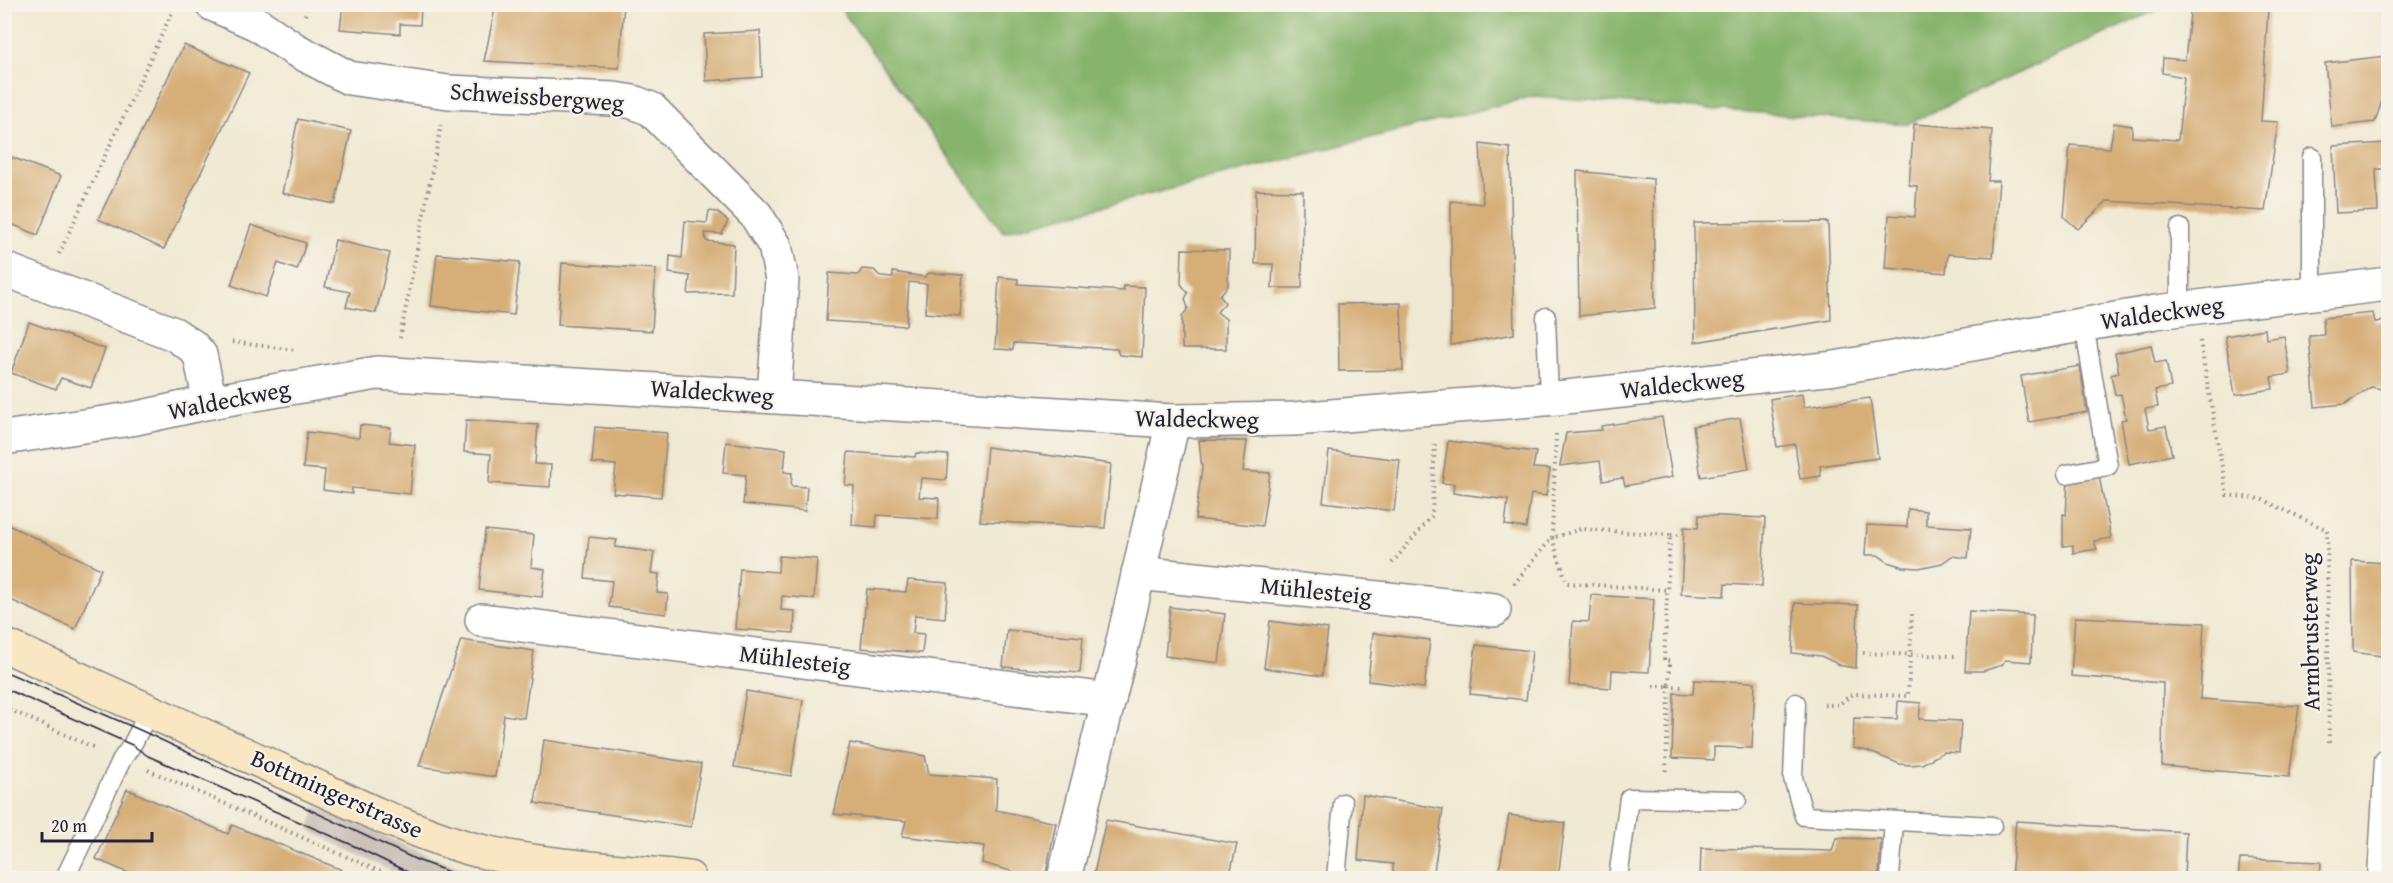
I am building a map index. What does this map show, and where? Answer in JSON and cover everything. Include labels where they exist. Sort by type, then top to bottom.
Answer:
[{"type":"main road","name":"Bottmingerstrasse","points":[[4,645],[381,816],[427,834],[475,850],[524,860],[686,878]]},
{"type":"street","name":"Schweissbergweg","points":[[212,4],[257,24],[294,50],[349,78],[448,92],[614,99],[633,102],[651,110],[756,215],[775,246],[782,279],[774,396]]},
{"type":"street","points":[[4,269],[174,334],[192,346],[200,355],[210,402]]},
{"type":"street","name":"Waldeckweg","points":[[4,438],[137,418],[210,402],[377,373],[1173,421],[1294,420],[1553,398],[1835,368],[2187,308],[2388,284]]},
{"type":"street","points":[[1064,879],[1109,700],[1173,421]]},
{"type":"street","name":"Mühlesteig","points":[[1138,573],[1494,610]]},
{"type":"street","name":"Mühlesteig","points":[[482,620],[1109,700]]},
{"type":"lane","points":[[2312,157],[2312,293]]},
{"type":"lane","points":[[2180,228],[2187,308]]},
{"type":"lane","points":[[1546,316],[1553,398]]},
{"type":"lane","points":[[2067,474],[2108,466],[2084,324]]},
{"type":"lane","points":[[1796,703],[1793,778],[1804,816],[1992,826]]},
{"type":"lane","points":[[65,879],[122,759],[150,710]]},
{"type":"lane","points":[[2377,879],[2384,760]]},
{"type":"lane","points":[[1618,879],[1629,798],[1737,800]]},
{"type":"lane","points":[[1336,879],[1343,802]]},
{"type":"lane","points":[[1890,879],[1894,821]]},
{"type":"path","points":[[45,286],[176,4]]},
{"type":"path","points":[[405,303],[448,92]]},
{"type":"path","name":"Armbrusterweg","points":[[2187,308],[2227,495],[2261,499],[2327,530],[2329,743]]},
{"type":"path","points":[[230,341],[308,351]]},
{"type":"path","points":[[1553,398],[1552,538],[1567,583],[1667,590]]},
{"type":"path","points":[[1365,596],[1432,516],[1437,408]]},
{"type":"path","points":[[1494,610],[1552,538],[1581,529],[1678,535]]},
{"type":"path","points":[[1665,799],[1670,661],[1664,661],[1670,535]]},
{"type":"path","points":[[1796,703],[1838,705],[1852,694],[1908,696],[1912,614]]},
{"type":"path","points":[[1863,653],[1956,656]]},
{"type":"path","points":[[1653,686],[1686,687]]},
{"type":"path","points":[[4,707],[395,879]]},
{"type":"shaded area","points":[[316,806],[420,852],[490,878],[404,878],[309,830]]},
{"type":"green space","points":[[838,5],[2167,5],[1907,124],[1534,96],[1003,232]]},
{"type":"building","points":[[496,4],[624,4],[619,68],[484,61]]},
{"type":"building","points":[[2191,4],[2268,9],[2261,121],[2278,122],[2265,211],[2107,201],[2078,229],[2064,217],[2070,145],[2110,148],[2114,123],[2132,126],[2132,137],[2178,140],[2184,77],[2162,73],[2163,58],[2185,60]]},
{"type":"building","points":[[343,5],[421,5],[420,25],[400,24],[400,34],[340,29]]},
{"type":"building","points":[[760,31],[762,77],[706,81],[704,34]]},
{"type":"building","points":[[184,45],[249,73],[164,249],[98,219]]},
{"type":"building","points":[[2387,56],[2388,81],[2375,122],[2332,127],[2325,63]]},
{"type":"building","points":[[298,119],[351,131],[335,204],[282,193]]},
{"type":"building","points":[[1914,124],[1992,130],[1988,181],[1999,181],[1993,257],[1948,254],[1946,273],[1885,268],[1889,215],[1915,217],[1917,186],[1909,185]]},
{"type":"building","points":[[2388,143],[2388,169],[2376,169],[2378,211],[2336,213],[2333,146]]},
{"type":"building","points":[[1480,144],[1510,148],[1514,334],[1451,345],[1451,201],[1483,204]]},
{"type":"building","points":[[6,155],[61,176],[38,235],[4,221]]},
{"type":"building","points":[[1577,171],[1653,179],[1655,308],[1579,316]]},
{"type":"building","points":[[1256,190],[1303,191],[1302,288],[1272,288],[1273,264],[1255,264]]},
{"type":"building","points":[[709,211],[717,212],[728,221],[722,234],[705,233],[706,241],[734,244],[732,293],[688,294],[690,276],[669,273],[670,256],[682,258],[685,221],[707,223]]},
{"type":"building","points":[[1828,222],[1831,320],[1695,342],[1694,223]]},
{"type":"building","points":[[251,225],[306,243],[297,270],[278,263],[266,297],[231,285]]},
{"type":"building","points":[[335,240],[390,253],[376,313],[346,307],[350,292],[325,287]]},
{"type":"building","points":[[1182,249],[1229,250],[1228,286],[1220,295],[1225,303],[1217,312],[1226,319],[1226,349],[1182,349],[1182,317],[1188,308],[1185,299],[1188,293],[1181,284]]},
{"type":"building","points":[[437,254],[520,262],[514,315],[431,306]]},
{"type":"building","points":[[562,263],[656,269],[652,331],[558,325]]},
{"type":"building","points":[[862,269],[874,270],[881,277],[893,278],[893,272],[925,277],[929,273],[963,275],[960,316],[925,313],[927,284],[909,282],[906,326],[826,321],[829,273],[858,275]]},
{"type":"building","points":[[999,277],[1018,279],[1018,284],[1124,291],[1123,286],[1145,287],[1142,357],[1119,355],[1117,349],[1014,343],[1013,350],[995,349]]},
{"type":"building","points":[[1401,303],[1403,370],[1339,371],[1338,304]]},
{"type":"building","points":[[2373,313],[2375,322],[2388,321],[2388,390],[2371,387],[2345,404],[2315,407],[2309,336],[2324,335],[2323,318]]},
{"type":"building","points":[[29,322],[105,349],[91,388],[61,378],[56,389],[11,373]]},
{"type":"building","points":[[2265,329],[2266,339],[2284,336],[2290,374],[2271,377],[2273,389],[2235,395],[2225,336]]},
{"type":"building","points":[[2151,345],[2155,363],[2166,361],[2171,387],[2155,390],[2158,407],[2145,409],[2149,429],[2166,426],[2172,455],[2129,464],[2121,420],[2126,419],[2121,394],[2115,395],[2111,375],[2119,373],[2115,353]]},
{"type":"building","points":[[2080,366],[2087,412],[2029,422],[2021,376]]},
{"type":"building","points":[[1802,394],[1804,407],[1870,398],[1878,458],[1820,466],[1821,476],[1800,479],[1795,444],[1777,447],[1770,399]]},
{"type":"building","points":[[1662,417],[1672,477],[1625,486],[1623,478],[1603,481],[1600,461],[1560,466],[1566,433],[1602,430],[1601,426]]},
{"type":"building","points":[[1740,418],[1749,469],[1701,477],[1693,426]]},
{"type":"building","points":[[466,420],[538,425],[535,464],[551,465],[550,487],[489,483],[491,454],[464,452]]},
{"type":"building","points":[[360,425],[391,428],[389,442],[415,445],[410,494],[352,488],[352,494],[323,490],[325,470],[303,468],[307,432],[359,438]]},
{"type":"building","points":[[595,427],[667,433],[661,497],[613,493],[616,465],[592,463]]},
{"type":"building","points":[[1199,440],[1247,441],[1243,471],[1270,473],[1262,526],[1195,519],[1202,469]]},
{"type":"building","points":[[1448,441],[1536,452],[1533,468],[1550,469],[1546,496],[1531,494],[1526,528],[1505,525],[1508,500],[1453,493],[1454,484],[1442,483]]},
{"type":"building","points":[[726,442],[786,449],[784,472],[792,473],[791,486],[807,487],[805,511],[743,504],[746,475],[723,473]]},
{"type":"building","points":[[987,447],[1111,464],[1105,528],[980,521]]},
{"type":"building","points":[[1329,451],[1400,460],[1394,511],[1323,502]]},
{"type":"building","points":[[848,452],[915,457],[916,453],[948,455],[946,480],[921,478],[919,497],[939,498],[938,519],[877,515],[876,527],[852,525],[854,486],[845,485]]},
{"type":"building","points":[[2099,476],[2111,538],[2094,541],[2097,549],[2073,553],[2073,545],[2063,546],[2063,514],[2066,515],[2068,480]]},
{"type":"building","points":[[1908,509],[1926,511],[1926,525],[1971,528],[1968,558],[1952,556],[1942,563],[1919,568],[1903,567],[1888,562],[1878,555],[1865,555],[1867,525],[1907,527]]},
{"type":"building","points":[[1699,515],[1765,518],[1762,586],[1725,584],[1724,596],[1681,594],[1684,527],[1698,528]]},
{"type":"building","points":[[4,523],[101,569],[75,629],[4,597]]},
{"type":"building","points":[[485,530],[534,535],[531,567],[545,569],[542,597],[479,590]]},
{"type":"building","points":[[589,537],[617,540],[615,547],[654,552],[651,573],[659,574],[657,593],[668,594],[666,614],[609,607],[612,581],[585,578]]},
{"type":"building","points":[[779,556],[817,559],[814,599],[782,596],[781,610],[795,611],[794,633],[735,629],[740,569],[778,572]]},
{"type":"building","points":[[2352,561],[2388,563],[2388,657],[2353,652]]},
{"type":"building","points":[[908,580],[948,583],[945,618],[915,615],[913,633],[924,634],[922,653],[861,648],[867,589],[906,592]]},
{"type":"building","points":[[1591,595],[1654,599],[1649,672],[1612,670],[1611,688],[1569,685],[1573,621],[1589,622]]},
{"type":"building","points":[[1795,603],[1858,605],[1856,668],[1842,666],[1821,656],[1792,653]]},
{"type":"building","points":[[1170,607],[1225,614],[1219,663],[1165,656]]},
{"type":"building","points":[[1969,611],[2033,615],[2031,662],[2005,660],[2002,665],[1983,671],[1965,671]]},
{"type":"building","points":[[2075,617],[2204,623],[2200,699],[2299,706],[2289,777],[2162,766],[2163,683],[2071,676]]},
{"type":"building","points":[[1270,621],[1328,629],[1322,676],[1264,668]]},
{"type":"building","points":[[1007,630],[1083,637],[1080,673],[1003,667]]},
{"type":"building","points":[[1373,633],[1430,640],[1424,688],[1368,681]]},
{"type":"building","points":[[461,640],[534,651],[524,718],[504,715],[495,777],[419,766]]},
{"type":"building","points":[[1476,645],[1532,651],[1526,700],[1470,694]]},
{"type":"building","points":[[1694,680],[1755,682],[1752,748],[1714,747],[1714,760],[1672,758],[1674,693],[1693,694]]},
{"type":"building","points":[[746,691],[803,700],[791,776],[734,767]]},
{"type":"building","points":[[1898,701],[1921,703],[1919,719],[1961,721],[1959,753],[1944,752],[1922,764],[1910,765],[1900,764],[1853,748],[1854,718],[1897,719]]},
{"type":"building","points":[[544,740],[701,764],[691,827],[535,803]]},
{"type":"building","points":[[850,743],[925,756],[929,774],[997,779],[996,810],[1056,823],[1045,878],[1036,878],[982,863],[984,846],[902,836],[906,821],[834,814]]},
{"type":"building","points":[[127,789],[228,834],[232,825],[342,870],[338,878],[140,878],[96,859]]},
{"type":"building","points":[[1363,795],[1443,809],[1433,878],[1393,876],[1393,864],[1358,860]]},
{"type":"building","points":[[1509,815],[1565,823],[1558,878],[1542,878],[1499,871]]},
{"type":"building","points":[[1106,820],[1237,844],[1229,878],[1093,878]]},
{"type":"building","points":[[2016,821],[2186,832],[2184,878],[2011,878]]},
{"type":"building","points":[[1836,838],[1881,839],[1879,874],[1829,874],[1829,878],[1700,878],[1701,848],[1832,851]]},
{"type":"building","points":[[2240,859],[2321,862],[2320,878],[2238,878]]},
{"type":"tram line","points":[[4,671],[140,730],[417,860],[465,878]]},
{"type":"tram line","points":[[4,688],[132,745],[148,756],[350,844],[420,878]]}]
